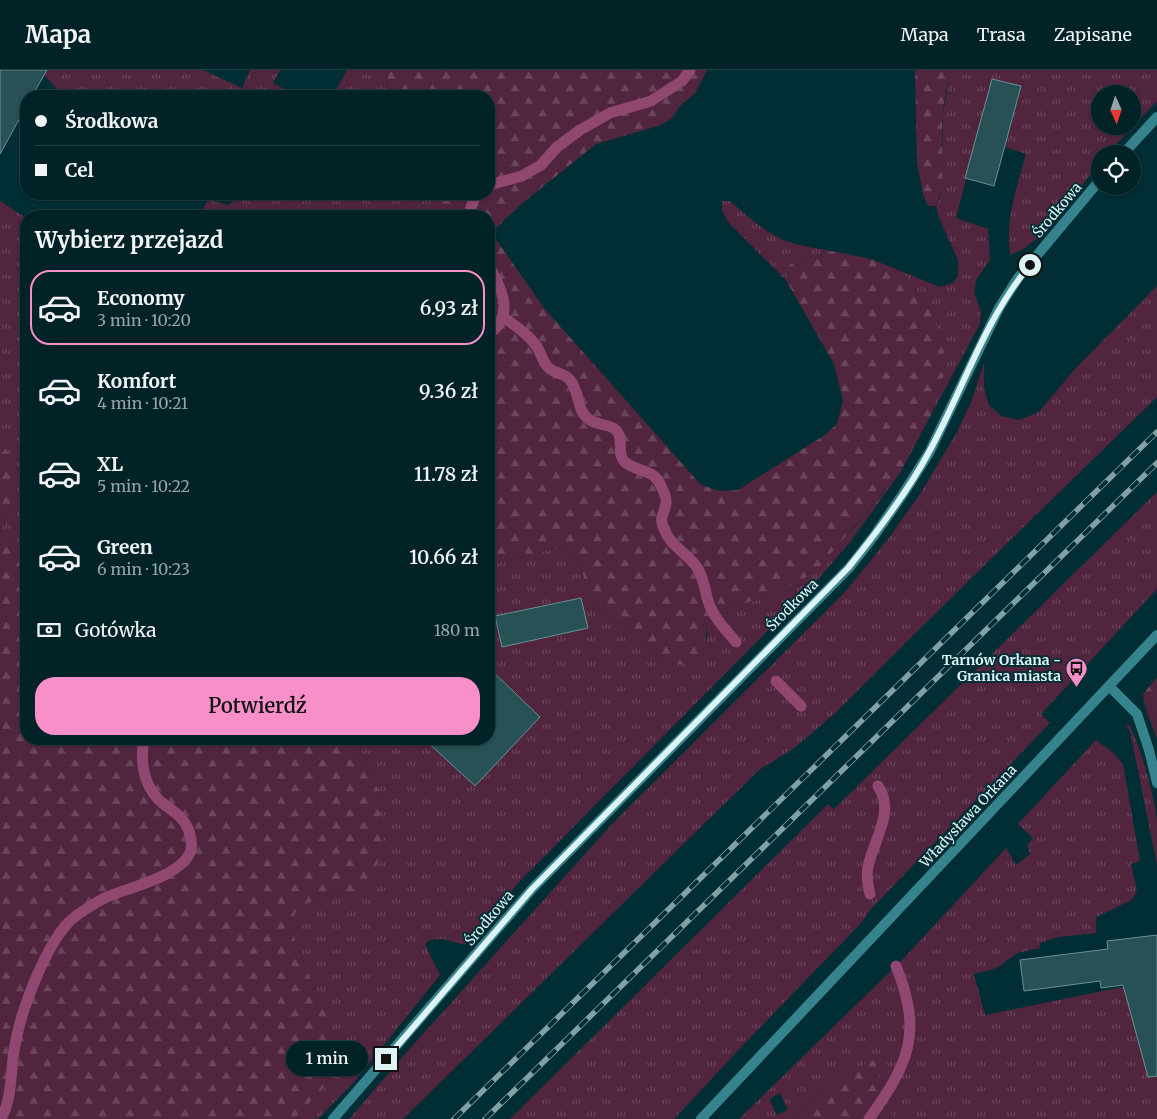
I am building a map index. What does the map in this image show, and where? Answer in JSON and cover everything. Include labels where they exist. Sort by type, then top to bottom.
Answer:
[{"type":"street","points":[[1131,145],[1157,117]]},
{"type":"street","name":"Środkowa","points":[[333,1119],[532,889],[854,561],[903,494],[929,453],[999,308],[1018,278],[1091,191]]},
{"type":"street","name":"Władysława Orkana","points":[[705,1118],[798,1016],[1157,635]]},
{"type":"street","points":[[1109,686],[1137,714],[1149,750],[1157,783]]},
{"type":"green space","points":[[47,70],[203,70],[242,88],[250,70],[280,70],[273,83],[286,90],[58,90],[44,75]]},
{"type":"green space","points":[[347,70],[387,70],[386,90],[336,90]]},
{"type":"green space","points":[[387,70],[707,70],[695,93],[681,105],[671,119],[658,126],[596,144],[520,205],[496,228],[495,238],[495,210],[436,210],[438,200],[495,200],[495,90],[386,90]]},
{"type":"green space","points":[[915,70],[951,70],[942,124],[942,184],[936,206],[928,206],[923,194],[917,163]]},
{"type":"green space","points":[[951,70],[1157,70],[1157,101],[1141,118],[1141,85],[1091,85],[1091,135],[1125,135],[1115,145],[1091,145],[1091,174],[1035,240],[1022,250],[1010,255],[1010,216],[1026,154],[1005,147],[1021,87],[992,79],[956,218],[988,229],[990,260],[976,280],[974,292],[981,312],[980,324],[931,415],[947,365],[942,341],[931,311],[903,272],[940,287],[953,283],[958,276],[958,260],[939,218],[936,206],[940,198],[943,164],[943,113]]},
{"type":"green space","points":[[208,200],[228,205],[236,200],[439,200],[436,210],[202,210]]},
{"type":"green space","points":[[0,201],[20,214],[20,540],[18,541],[7,540],[1,533],[5,516],[15,494],[15,458],[0,445]]},
{"type":"green space","points":[[722,201],[730,201],[761,227],[778,237],[796,244],[832,251],[808,257],[789,265],[786,280],[728,222],[722,210]]},
{"type":"green space","points":[[495,238],[544,308],[701,485],[720,491],[738,490],[825,435],[837,424],[843,401],[834,364],[786,280],[789,265],[808,257],[832,251],[871,259],[903,272],[931,311],[942,341],[947,365],[931,415],[900,473],[814,573],[770,596],[722,610],[707,623],[702,651],[692,664],[665,664],[644,647],[628,630],[600,611],[587,588],[579,561],[561,547],[495,564]]},
{"type":"green space","points":[[1157,286],[1157,397],[832,716],[794,748],[759,770],[403,1119],[349,1119],[612,824],[846,591],[888,539],[920,494],[957,432],[971,402],[984,363],[984,388],[989,405],[1001,416],[1019,420],[1039,412],[1075,369]]},
{"type":"green space","points":[[0,445],[15,458],[15,494],[5,516],[1,533],[7,540],[20,540],[20,745],[362,745],[353,755],[372,772],[378,791],[383,850],[371,877],[351,893],[325,896],[303,905],[295,913],[292,930],[299,953],[333,1032],[333,1063],[324,1087],[294,1119],[0,1119]]},
{"type":"green space","points":[[900,473],[850,542],[814,584],[520,881],[465,945],[443,939],[429,940],[425,945],[440,975],[355,1081],[318,1119],[294,1119],[324,1087],[333,1063],[333,1032],[299,953],[292,929],[295,913],[303,905],[325,896],[351,893],[383,850],[378,791],[372,772],[353,755],[362,745],[495,745],[495,564],[561,547],[579,561],[587,588],[600,611],[628,630],[644,647],[665,664],[707,640],[707,623],[722,610],[770,596],[851,531]]},
{"type":"green space","points":[[1157,492],[1157,589],[1041,714],[1050,723],[870,910],[862,922],[674,1119],[510,1119],[828,804],[834,809]]},
{"type":"green space","points":[[1157,677],[1157,714],[1147,706],[1143,694]]},
{"type":"green space","points":[[1143,701],[1147,707],[1157,714],[1157,739]]},
{"type":"green space","points":[[1125,724],[1130,726],[1139,748],[1153,798],[1157,822],[1157,865],[1130,731]]},
{"type":"green space","points":[[1096,740],[1110,750],[1123,764],[1140,861],[1131,864],[1137,891],[1132,900],[1096,917],[1096,933],[1058,937],[1040,943],[1040,948],[1017,953],[997,968],[974,974],[985,1015],[1157,980],[1157,1119],[893,1119],[873,1060],[839,1078],[790,1119],[739,1119],[904,958],[1006,848],[1016,865],[1030,854],[1027,845],[1033,838],[1018,824]],"holes":[[[780,1093],[788,1110],[777,1115],[769,1099]]]},
{"type":"green space","points":[[874,1059],[893,1119],[790,1119],[839,1078]]},
{"type":"building","points":[[0,70],[47,70],[35,90],[20,90],[20,118],[0,154]]},
{"type":"building","points":[[992,79],[1021,86],[994,186],[965,178]]},
{"type":"building","points":[[581,598],[588,628],[502,647],[495,616]]},
{"type":"building","points":[[495,674],[540,717],[475,786],[431,745],[495,745]]},
{"type":"building","points":[[1157,935],[1157,1076],[1148,1077],[1123,985],[1101,988],[1100,981],[1024,991],[1020,960],[1108,949],[1107,941]]},
{"type":"waterway","points":[[495,183],[522,176],[541,165],[557,147],[580,130],[610,113],[651,101],[682,81],[690,70]]},
{"type":"waterway","points":[[470,210],[474,200]]},
{"type":"waterway","points":[[495,278],[504,302],[502,319],[495,329]]},
{"type":"waterway","points":[[503,317],[520,329],[531,340],[547,366],[570,380],[582,412],[593,422],[615,429],[620,437],[621,453],[624,461],[632,467],[647,472],[659,482],[666,500],[662,525],[675,546],[698,569],[713,612],[736,642]]},
{"type":"waterway","points":[[776,681],[801,706]]},
{"type":"waterway","points":[[1,1119],[8,1102],[13,1054],[28,997],[43,963],[60,933],[69,922],[98,901],[167,874],[178,867],[191,850],[191,838],[183,820],[158,799],[149,786],[144,771],[142,755],[143,745]]},
{"type":"waterway","points":[[870,894],[867,877],[868,867],[882,826],[885,806],[878,786]]},
{"type":"waterway","points":[[869,1119],[894,1081],[908,1047],[910,1029],[909,1010],[896,966]]},
{"type":"railway","points":[[454,1119],[1157,432]]},
{"type":"railway","points":[[485,1119],[1157,463]]},
{"type":"place","name":"Tarnów Orkana - Granica miasta","points":[[1077,687]]},
{"type":"route","points":[[386,1059],[532,889],[857,557],[874,536],[929,453],[999,308],[1018,278],[1030,265]]}]
